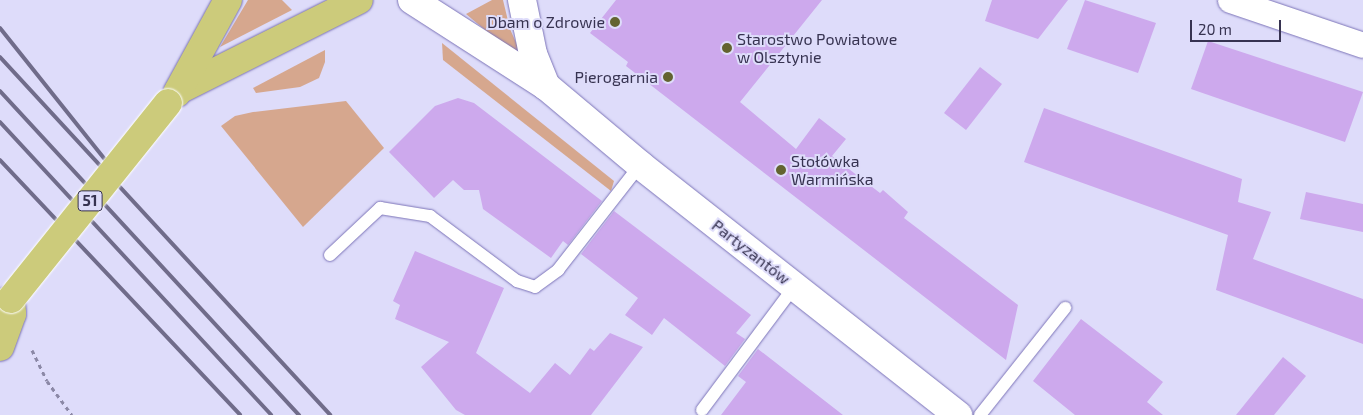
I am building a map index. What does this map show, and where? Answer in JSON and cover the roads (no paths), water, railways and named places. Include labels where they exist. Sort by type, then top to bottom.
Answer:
[{"type":"main road","name":"51","points":[[0,347],[12,314],[6,302],[173,97],[228,0]]},
{"type":"main road","name":"51","points":[[173,97],[359,0]]},
{"type":"street","name":"Partyzantów","points":[[412,0],[546,86],[640,165],[958,415]]},
{"type":"street","name":"Partyzantów","points":[[522,0],[533,54],[546,86]]},
{"type":"street","points":[[1230,0],[1363,45]]},
{"type":"lane","points":[[330,254],[380,208],[430,216],[517,281],[535,287],[558,270],[640,165]]},
{"type":"lane","points":[[702,410],[794,287]]},
{"type":"lane","points":[[980,415],[1065,308]]},
{"type":"railway","points":[[0,28],[114,171]]},
{"type":"railway","points":[[0,57],[330,415]]},
{"type":"railway","points":[[0,91],[299,415]]},
{"type":"railway","points":[[0,122],[271,415]]},
{"type":"railway","points":[[0,160],[240,415]]},
{"type":"place","name":"Dbam o Zdrowie","points":[[615,22]]},
{"type":"place","name":"Starostwo Powiatowe w Olsztynie","points":[[727,48]]},
{"type":"place","name":"Pierogarnia","points":[[668,77]]},
{"type":"place","name":"Stołówka Warmińska","points":[[781,170]]}]
